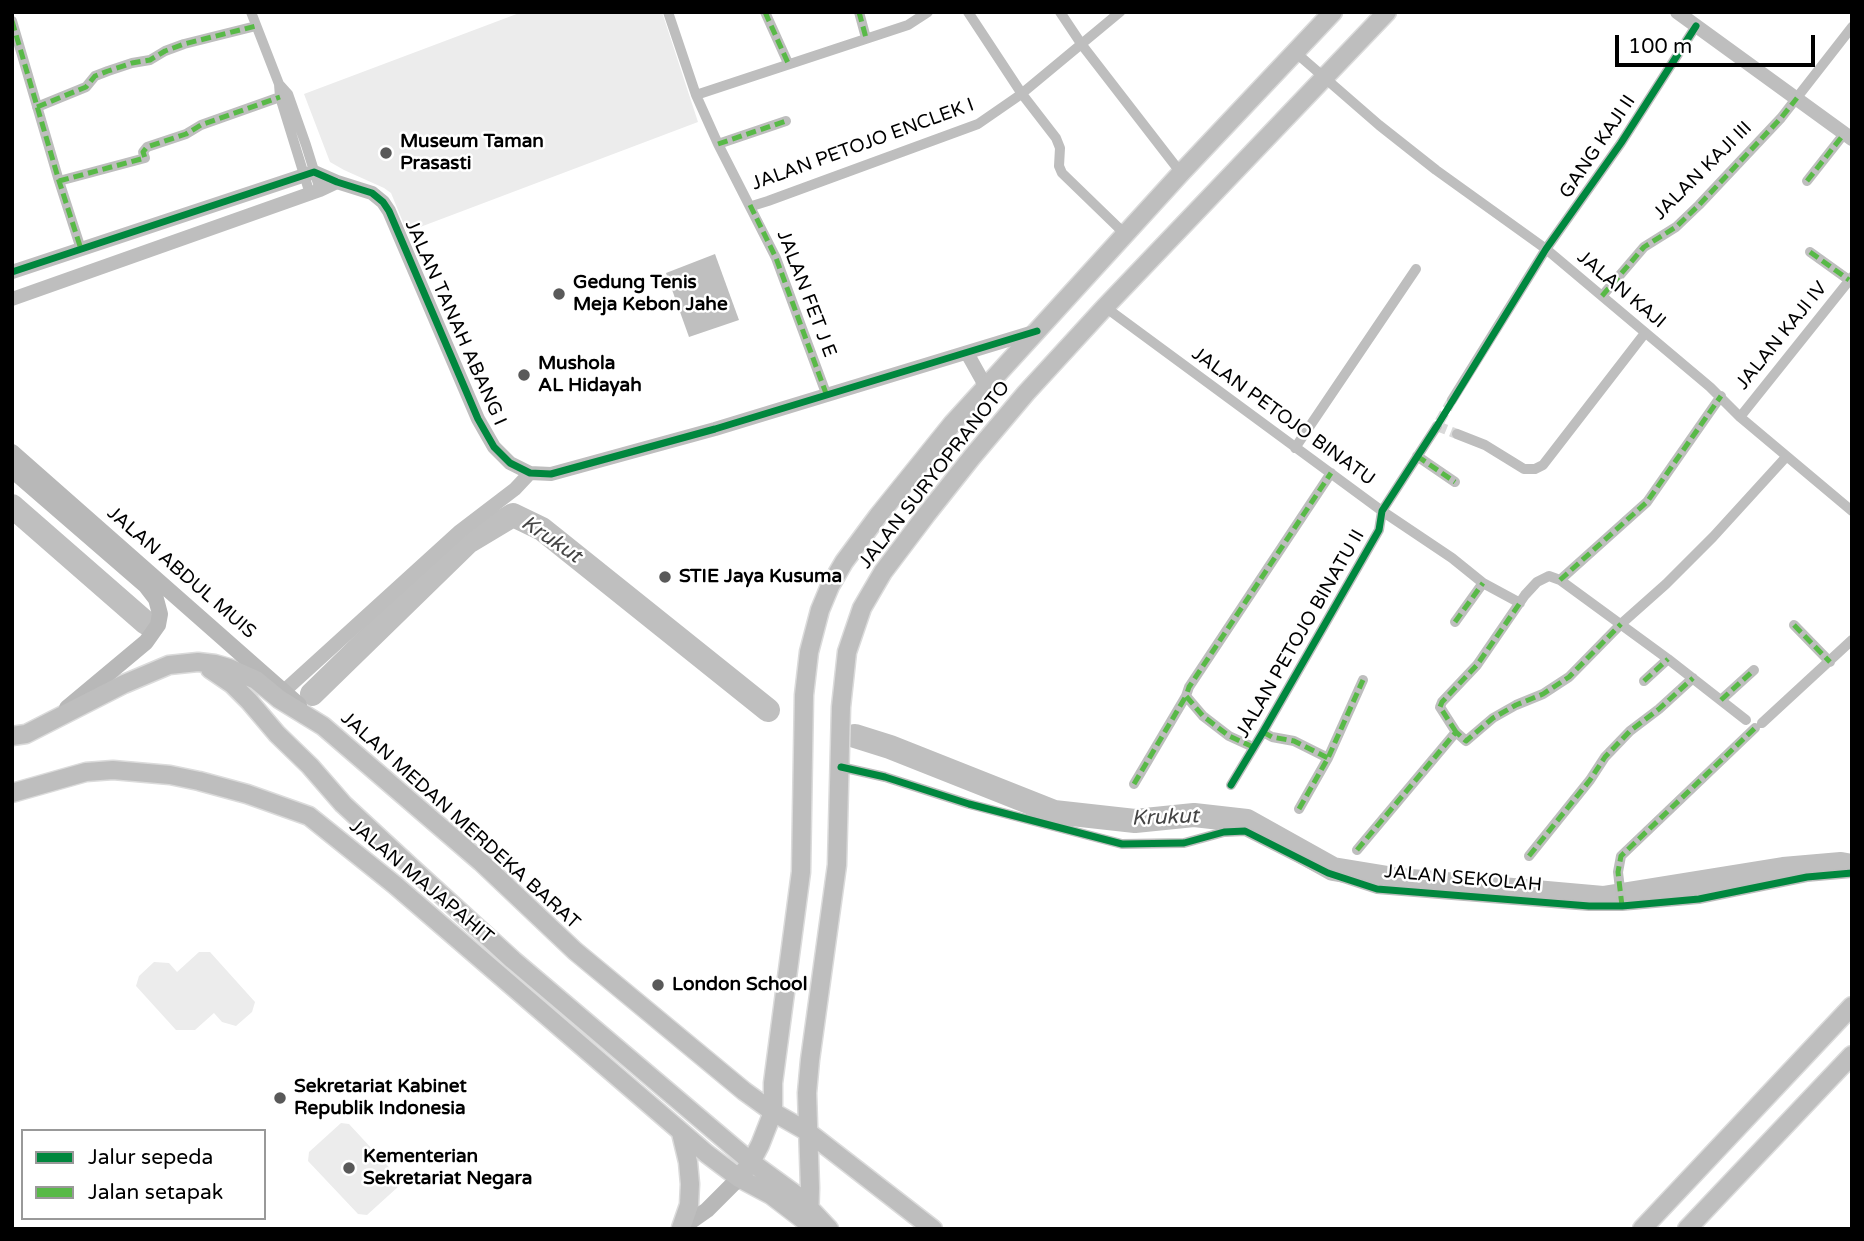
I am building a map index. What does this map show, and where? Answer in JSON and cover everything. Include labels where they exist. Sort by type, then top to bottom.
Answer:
[{"type":"main road","name":"JALAN SURYOPRANOTO","points":[[773,1112],[773,1083],[801,872],[804,703],[809,652],[820,610],[830,586],[878,516],[953,423],[1181,173],[1333,12]]},
{"type":"main road","name":"JALAN SURYOPRANOTO","points":[[810,1223],[807,1093],[837,865],[841,707],[847,652],[862,608],[883,572],[972,457],[1026,393],[1387,12]]},
{"type":"main road","name":"JALAN ABDUL MUIS","points":[[12,452],[323,726]]},
{"type":"main road","name":"JALAN ABDUL MUIS","points":[[12,470],[146,586],[156,599],[160,614],[158,625],[146,642],[52,720]]},
{"type":"main road","name":"JALAN MEDAN MERDEKA BARAT","points":[[17,737],[169,665],[198,662],[229,667],[256,680],[279,699],[323,726],[481,862],[575,951],[744,1091],[808,1132],[933,1229]]},
{"type":"main road","points":[[198,662],[232,684],[343,804],[493,941],[751,1162],[799,1197],[810,1223],[829,1229]]},
{"type":"main road","name":"JALAN MAJAPAHIT","points":[[12,793],[86,772],[113,770],[170,775],[199,781],[247,794],[309,816],[395,885],[681,1133],[739,1178],[771,1195],[810,1223]]},
{"type":"main road","points":[[1642,1229],[1852,1006]]},
{"type":"main road","points":[[1687,1229],[1852,1055]]},
{"type":"main road","points":[[744,1091],[753,1094],[765,1093],[773,1083]]},
{"type":"main road","points":[[681,1228],[706,1210],[739,1178],[761,1144],[773,1112]]},
{"type":"main road","points":[[681,1133],[690,1184],[689,1205],[681,1228]]},
{"type":"street","points":[[251,12],[279,84],[280,97],[315,192]]},
{"type":"street","name":"JALAN FET J E","points":[[668,12],[696,95],[776,258],[827,396]]},
{"type":"street","points":[[765,12],[788,63]]},
{"type":"street","points":[[859,12],[866,38]]},
{"type":"street","points":[[696,95],[908,24],[928,12]]},
{"type":"street","points":[[968,12],[1022,94],[1056,138],[1060,148],[1059,166],[1062,173],[1126,234]]},
{"type":"street","points":[[1059,12],[1181,173]]},
{"type":"street","name":"JALAN PETOJO ENCLEK I","points":[[750,205],[768,201],[978,124],[1022,94],[1120,12]]},
{"type":"street","points":[[1677,12],[1848,136],[1807,181]]},
{"type":"street","points":[[12,21],[81,248]]},
{"type":"street","points":[[37,107],[86,88],[95,76],[108,71],[150,60],[184,44],[256,26]]},
{"type":"street","name":"GANG KAJI II","points":[[1546,249],[1620,143],[1696,26]]},
{"type":"street","name":"JALAN KAJI III","points":[[1602,296],[1644,247],[1676,228],[1699,205],[1797,99],[1852,27]]},
{"type":"street","name":"JALAN KAJI","points":[[1295,52],[1435,169],[1546,249],[1721,396],[1740,417],[1852,511]]},
{"type":"street","points":[[279,84],[288,94],[309,174]]},
{"type":"street","points":[[59,181],[145,158],[143,151],[147,147],[280,97]]},
{"type":"street","points":[[718,144],[786,121]]},
{"type":"street","points":[[12,272],[309,174]]},
{"type":"street","name":"JALAN TANAH ABANG I","points":[[309,174],[372,193],[383,202],[478,419],[494,447],[510,463],[530,473]]},
{"type":"street","points":[[12,299],[337,182]]},
{"type":"street","points":[[1452,400],[1546,249]]},
{"type":"street","points":[[1810,253],[1850,279]]},
{"type":"street","points":[[1296,448],[1416,269]]},
{"type":"street","name":"JALAN KAJI IV","points":[[1740,417],[1850,279]]},
{"type":"street","name":"JALAN PETOJO BINATU","points":[[1105,307],[1382,511],[1452,558],[1483,583],[1520,603]]},
{"type":"street","points":[[284,691],[460,531],[515,489],[530,473],[551,474],[827,396],[1037,331]]},
{"type":"street","points":[[1457,434],[1485,445],[1524,469],[1535,469],[1543,465],[1645,333]]},
{"type":"street","points":[[967,353],[986,387]]},
{"type":"street","points":[[1560,580],[1647,502],[1721,396]]},
{"type":"street","name":"JALAN PETOJO BINATU II","points":[[1231,785],[1380,530],[1382,511],[1437,426]]},
{"type":"street","points":[[1417,456],[1455,482]]},
{"type":"street","points":[[1746,720],[1621,624],[1560,580],[1549,576],[1537,582],[1525,595],[1477,665],[1441,702],[1440,707],[1456,732],[1466,741],[1493,718],[1543,694],[1569,677],[1621,624],[1713,537],[1786,457]]},
{"type":"street","points":[[1133,783],[1185,696],[1331,473]]},
{"type":"street","points":[[1455,622],[1483,583]]},
{"type":"street","points":[[1794,625],[1830,662]]},
{"type":"street","points":[[1621,902],[1621,856],[1852,640]]},
{"type":"street","points":[[1644,681],[1668,659]]},
{"type":"street","points":[[1721,700],[1754,670]]},
{"type":"street","points":[[1529,856],[1590,780],[1605,757],[1630,731],[1693,678]]},
{"type":"street","points":[[1299,809],[1328,758],[1363,680]]},
{"type":"street","points":[[1185,696],[1203,716],[1229,736],[1253,747]]},
{"type":"street","name":"JALAN PETOJO BINATU II","points":[[1263,732],[1272,737],[1294,741],[1328,758]]},
{"type":"street","points":[[1357,850],[1456,732]]},
{"type":"street","name":"JALAN SEKOLAH","points":[[841,760],[885,778],[969,804],[1122,845],[1184,843],[1224,832],[1245,831],[1328,873],[1377,889],[1589,906],[1621,902],[1699,900],[1808,877],[1852,873]]},
{"type":"shaded area","name":"Museum Taman Prasasti","points":[[522,12],[662,12],[698,122],[407,232],[391,193],[330,162],[304,94]]},
{"type":"shaded area","points":[[715,254],[739,320],[689,337],[666,273]]},
{"type":"shaded area","points":[[199,952],[210,952],[255,1002],[252,1012],[236,1026],[222,1022],[214,1013],[195,1030],[176,1030],[136,986],[139,976],[154,962],[169,963],[177,972]]},
{"type":"shaded area","points":[[341,1123],[349,1124],[398,1177],[399,1186],[367,1215],[358,1214],[308,1161],[309,1152]]},
{"type":"waterway","name":"Krukut","points":[[12,506],[146,623]]},
{"type":"waterway","name":"Krukut","points":[[312,694],[468,542],[513,515],[542,529],[768,710]]},
{"type":"waterway","name":"Krukut","points":[[855,736],[890,747],[1054,812],[1135,821],[1194,815],[1247,821],[1333,869],[1400,880],[1603,898],[1783,869],[1841,864],[1852,866]]},
{"type":"tunnel","points":[[1452,400],[1437,426],[1457,434]]},
{"type":"marked path","points":[[765,12],[788,63]]},
{"type":"marked path","points":[[859,12],[866,38]]},
{"type":"marked path","points":[[12,21],[81,249]]},
{"type":"marked path","points":[[37,107],[86,87],[95,76],[108,71],[150,60],[184,44],[256,26]]},
{"type":"marked path","points":[[59,181],[145,158],[143,152],[147,147],[280,97]]},
{"type":"marked path","points":[[1602,296],[1644,247],[1676,227],[1699,205],[1797,98]]},
{"type":"marked path","points":[[718,144],[786,121]]},
{"type":"marked path","points":[[1807,181],[1844,134]]},
{"type":"marked path","points":[[750,205],[776,258],[827,396]]},
{"type":"marked path","points":[[1810,252],[1849,280]]},
{"type":"marked path","points":[[1560,580],[1647,502],[1721,396]]},
{"type":"marked path","points":[[1417,456],[1455,482]]},
{"type":"marked path","points":[[1253,747],[1229,736],[1203,716],[1186,696],[1189,687],[1331,473]]},
{"type":"marked path","points":[[1455,622],[1483,583]]},
{"type":"marked path","points":[[1456,732],[1440,707],[1442,702],[1477,665],[1520,603]]},
{"type":"marked path","points":[[1357,850],[1456,732],[1466,741],[1493,718],[1543,694],[1569,677],[1621,624]]},
{"type":"marked path","points":[[1794,625],[1830,662]]},
{"type":"marked path","points":[[1644,681],[1668,659]]},
{"type":"marked path","points":[[1721,700],[1754,670]]},
{"type":"marked path","points":[[1529,856],[1590,780],[1605,757],[1630,731],[1693,678]]},
{"type":"marked path","points":[[1299,809],[1328,758],[1363,680]]},
{"type":"marked path","points":[[1134,784],[1186,696]]},
{"type":"marked path","points":[[1622,906],[1618,872],[1621,856],[1755,728]]},
{"type":"marked path","points":[[1263,732],[1272,737],[1294,741],[1328,758]]},
{"type":"cycle path","points":[[1231,785],[1379,530],[1382,511],[1546,249],[1621,143],[1696,26]]},
{"type":"cycle path","points":[[12,272],[314,172],[372,193],[389,211],[478,419],[494,447],[510,463],[530,473],[551,474],[715,429],[1037,331]]},
{"type":"cycle path","points":[[841,767],[1122,844],[1184,843],[1224,832],[1245,831],[1328,873],[1377,889],[1589,906],[1622,906],[1699,899],[1807,877],[1852,873]]},
{"type":"place","name":"Museum Taman Prasasti","points":[[386,153]]},
{"type":"place","name":"Gedung Tenis Meja Kebon Jahe","points":[[559,294]]},
{"type":"place","name":"Mushola AL Hidayah","points":[[524,375]]},
{"type":"place","name":"STIE Jaya Kusuma","points":[[665,577]]},
{"type":"place","name":"London School","points":[[658,985]]},
{"type":"place","name":"Sekretariat Kabinet Republik Indonesia","points":[[280,1098]]},
{"type":"place","name":"Kementerian Sekretariat Negara","points":[[349,1168]]}]
